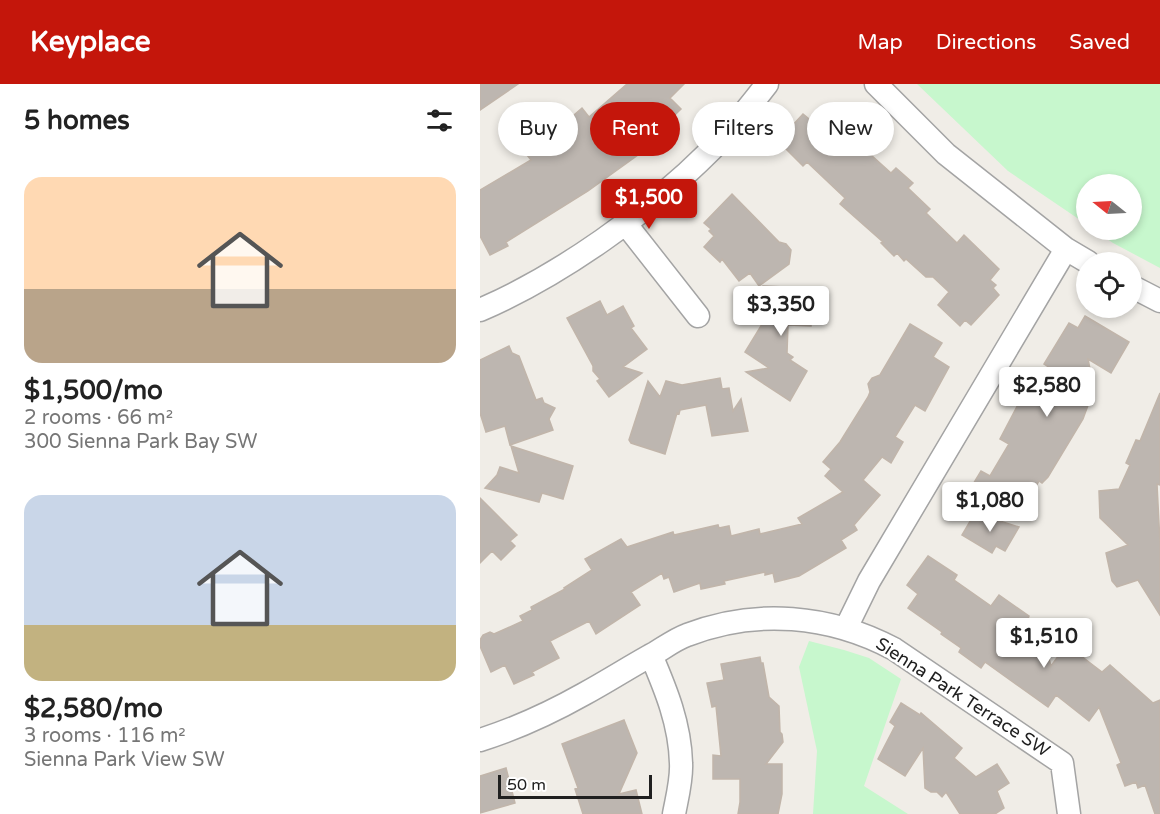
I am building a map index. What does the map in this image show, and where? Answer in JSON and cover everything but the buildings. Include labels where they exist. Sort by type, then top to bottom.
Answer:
[{"type":"street","points":[[480,310],[576,257],[625,223],[676,182],[712,148],[767,84]]},
{"type":"street","points":[[876,84],[946,154],[1076,255]]},
{"type":"street","points":[[625,223],[698,315]]},
{"type":"street","points":[[846,628],[869,581],[1066,249]]},
{"type":"street","points":[[1142,292],[1160,301]]},
{"type":"street","name":"Sienna Park Terrace SW","points":[[480,740],[584,694],[685,636],[733,622],[783,618],[825,623],[874,638],[894,649],[1062,764],[1069,814]]},
{"type":"street","points":[[651,655],[671,701],[678,729],[682,765],[674,814]]},
{"type":"green space","points":[[917,84],[1160,84],[1160,268],[1142,258],[1142,252],[1130,252],[1109,240],[1142,240],[1142,174],[1076,174],[1076,217],[1008,171]]},
{"type":"green space","points":[[809,641],[869,658],[901,679],[864,786],[908,814],[813,814],[817,751],[799,667]]}]
